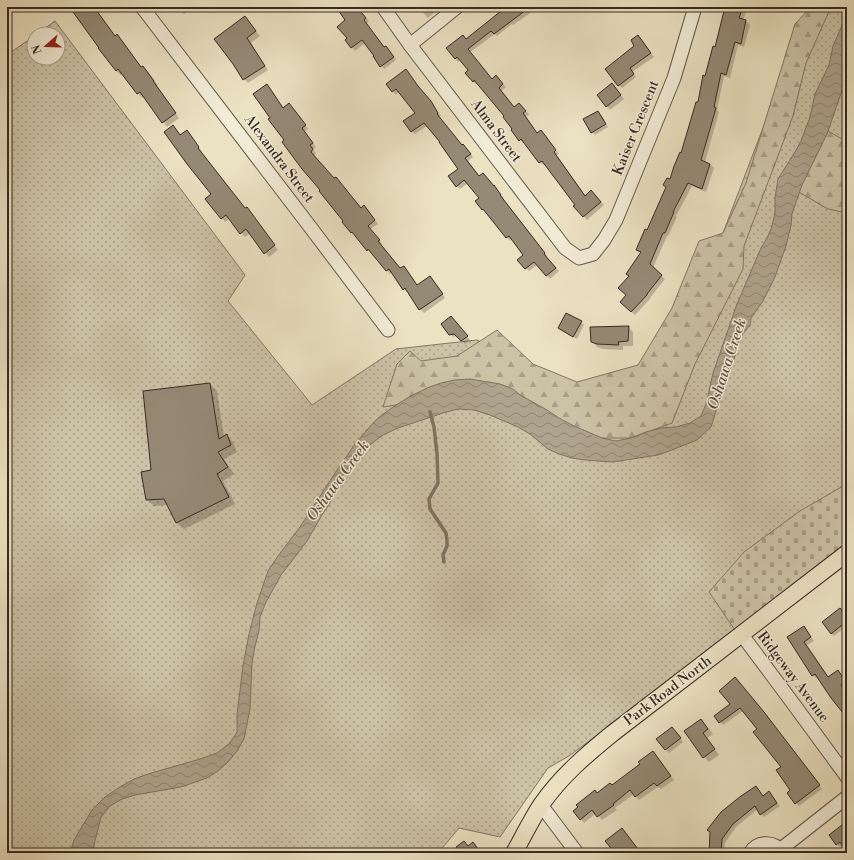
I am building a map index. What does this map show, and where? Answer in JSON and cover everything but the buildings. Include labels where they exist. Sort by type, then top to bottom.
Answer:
[{"type":"main road","name":"Park Road North","points":[[514,853],[541,805],[570,770],[583,757],[847,553]]},
{"type":"street","name":"Alexandra Street","points":[[142,7],[334,257],[388,330]]},
{"type":"street","name":"Alma Street","points":[[383,7],[565,248],[579,258],[593,254]]},
{"type":"street","points":[[410,44],[457,7]]},
{"type":"street","name":"Kaiser Crescent","points":[[593,254],[604,240],[616,220],[674,78],[695,7]]},
{"type":"street","name":"Ridgeway Avenue","points":[[742,635],[847,777]]},
{"type":"street","points":[[750,853],[756,846],[769,843],[775,845],[782,851],[847,797]]},
{"type":"street","points":[[541,805],[577,853]]},
{"type":"green space","points":[[809,7],[838,7],[847,19],[847,545],[802,582],[569,756],[548,768],[500,837],[459,828],[438,853],[7,853],[7,55],[26,42],[26,66],[66,66],[66,36],[245,275],[228,301],[312,405],[396,349],[477,340],[568,383],[625,383],[667,368],[723,233]]},
{"type":"green space","points":[[811,7],[831,7],[806,63],[793,116],[744,246],[743,269],[695,364],[672,423],[631,438],[566,438],[464,394],[383,407],[397,364],[410,351],[421,361],[457,356],[497,330],[533,364],[577,382],[638,365],[672,308],[699,241],[723,233],[746,183],[795,24]]},
{"type":"green space","points":[[55,21],[59,26],[48,26]]},
{"type":"green space","points":[[818,125],[847,142],[847,213],[828,209],[792,188]]},
{"type":"green space","points":[[847,482],[847,554],[741,639],[709,592],[744,552],[800,511],[843,486]]},
{"type":"water","name":"Oshawa Creek","points":[[847,14],[847,76],[827,134],[802,185],[792,214],[786,246],[775,277],[763,301],[751,318],[750,325],[742,335],[737,345],[735,356],[711,427],[697,440],[658,455],[613,462],[585,460],[559,454],[548,449],[530,434],[518,427],[474,410],[458,409],[443,413],[398,428],[383,435],[371,444],[350,465],[341,478],[330,503],[307,541],[281,575],[266,602],[260,617],[259,631],[252,662],[250,709],[244,739],[237,751],[218,771],[207,778],[181,787],[135,795],[122,799],[110,806],[101,817],[92,853],[70,853],[74,840],[92,810],[105,797],[134,779],[217,753],[230,743],[237,732],[237,715],[243,666],[249,634],[257,603],[268,571],[300,527],[355,444],[378,418],[393,407],[427,388],[455,380],[470,379],[500,384],[513,389],[520,395],[574,426],[602,438],[616,441],[631,438],[661,428],[676,427],[690,423],[701,416],[706,404],[713,373],[737,304],[761,248],[771,229],[775,214],[775,198],[778,179],[801,141],[810,117],[815,94],[829,65],[833,46]]},
{"type":"waterway","points":[[430,412],[434,427],[438,483],[429,499],[430,509],[446,533],[447,546],[443,555],[444,562]]}]
